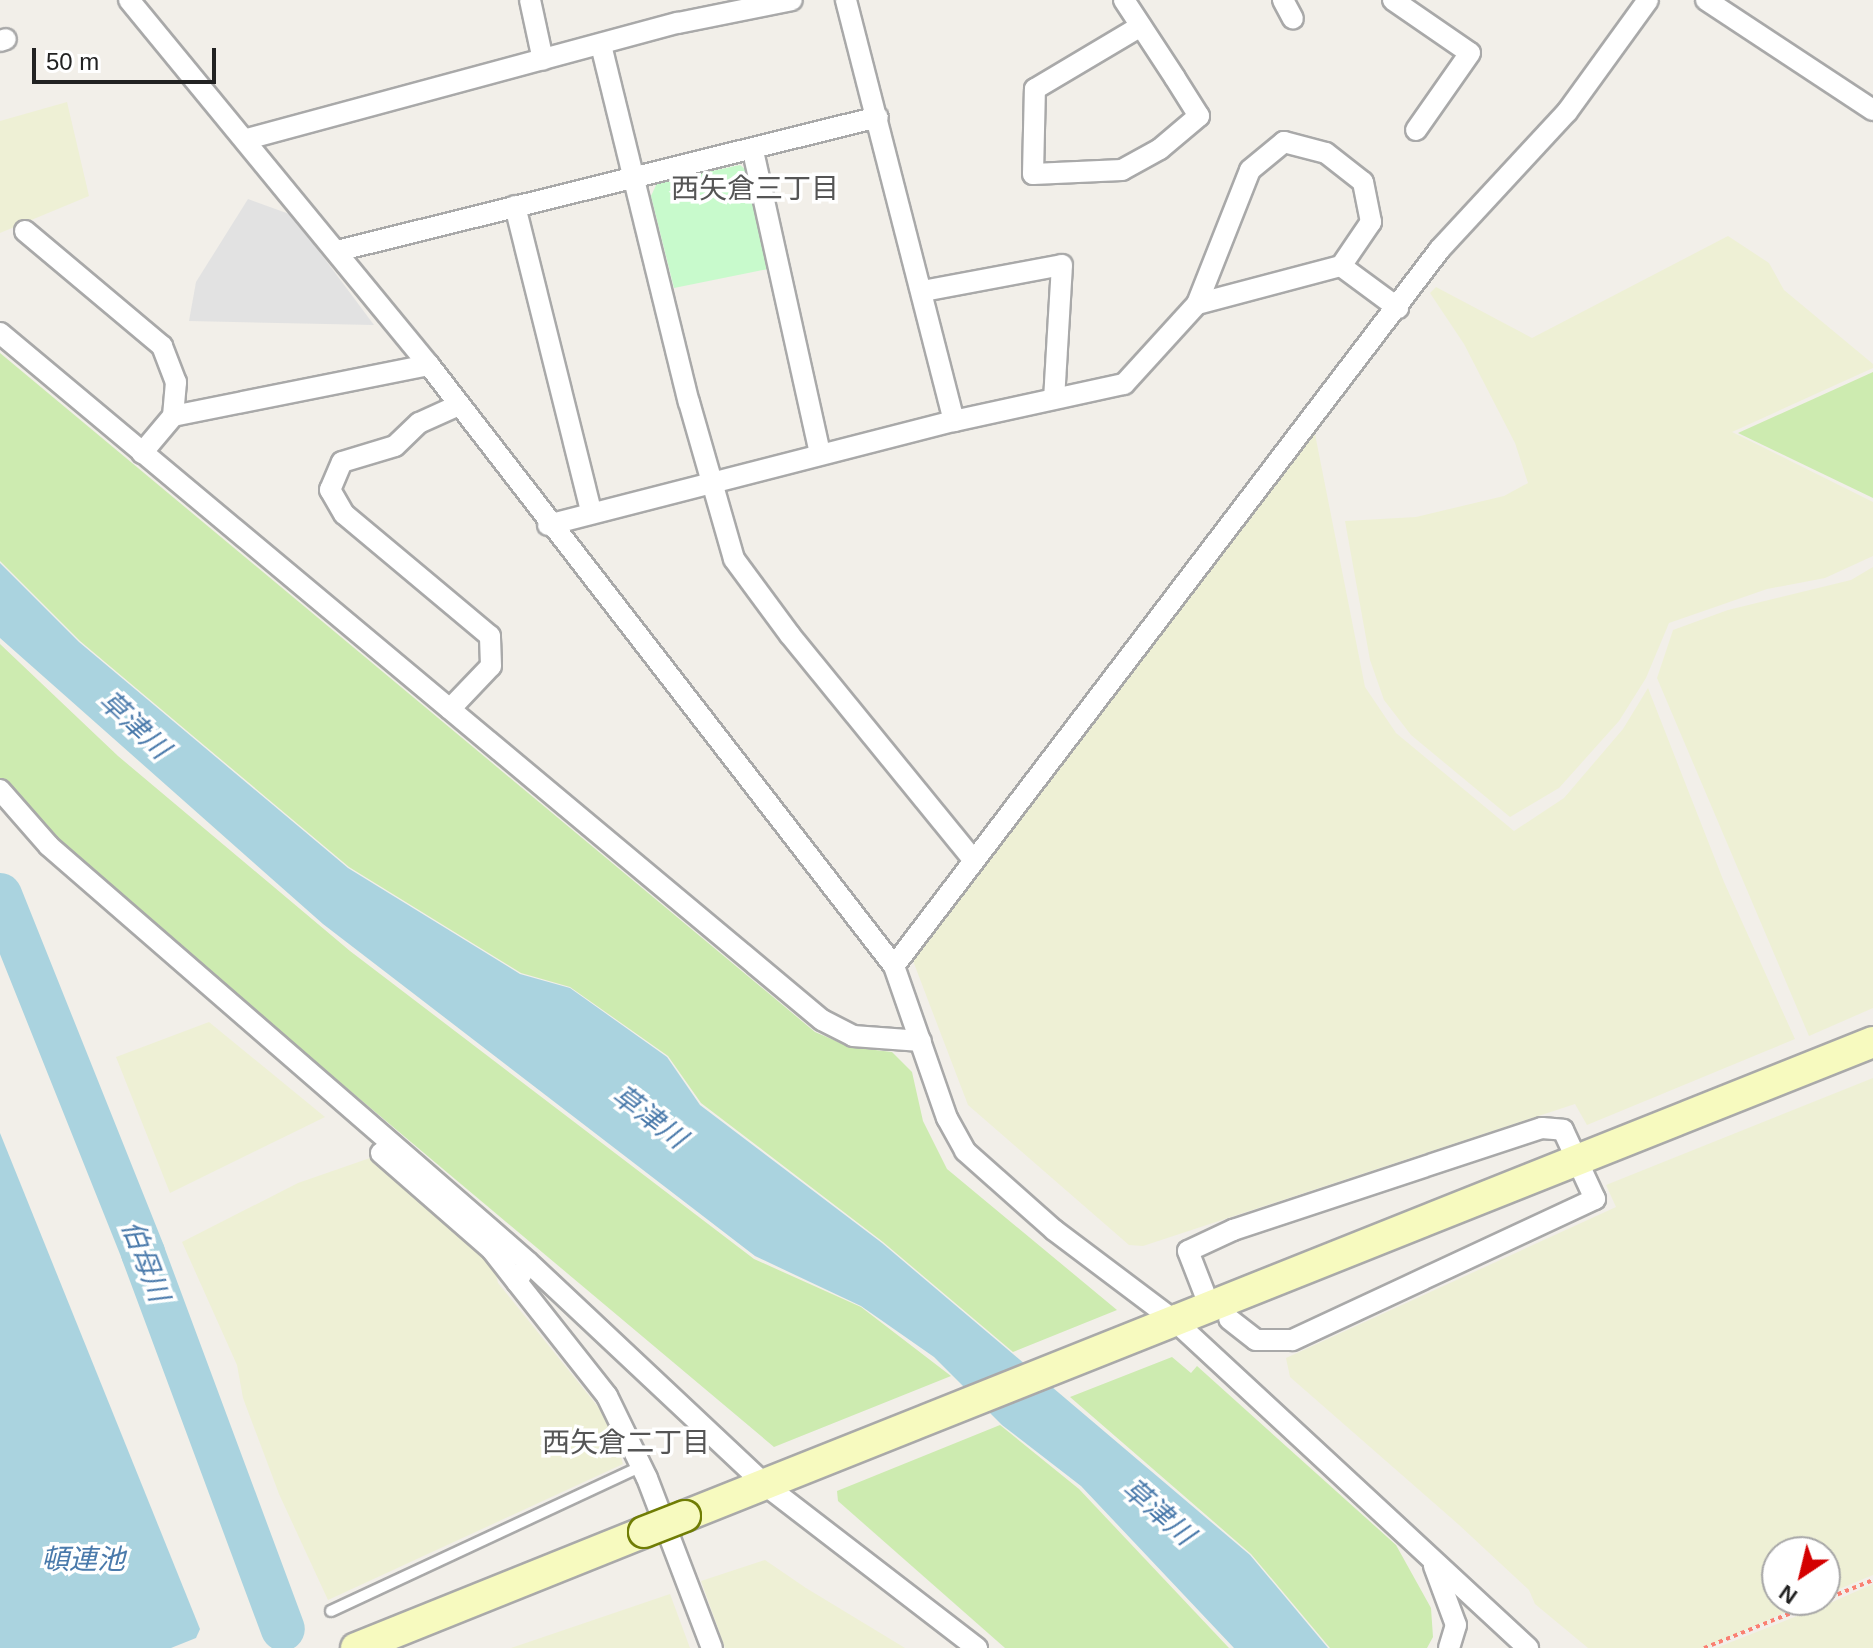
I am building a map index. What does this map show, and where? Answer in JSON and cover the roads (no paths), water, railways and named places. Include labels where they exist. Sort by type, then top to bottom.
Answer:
[{"type":"street","points":[[129,0],[247,139],[429,365],[548,525],[894,966],[947,1118],[965,1151],[1054,1230],[1176,1322],[1528,1648]]},
{"type":"street","points":[[530,0],[543,60]]},
{"type":"street","points":[[247,139],[678,23],[792,0]]},
{"type":"street","points":[[846,0],[954,421]]},
{"type":"street","points":[[1124,0],[1141,26],[1199,116],[1160,149],[1122,170],[1033,174],[1035,89],[1141,26]]},
{"type":"street","points":[[1393,0],[1470,53],[1416,130]]},
{"type":"street","points":[[894,966],[1440,249],[1567,112],[1648,0]]},
{"type":"street","points":[[1706,0],[1873,110]]},
{"type":"street","points":[[601,45],[710,479],[734,559],[763,602],[973,859]]},
{"type":"street","points":[[337,251],[753,151],[878,117]]},
{"type":"street","points":[[548,525],[710,479],[820,452],[1124,384],[1197,304],[1250,170],[1284,142],[1326,153],[1363,182],[1371,222],[1341,266],[1197,304]]},
{"type":"street","points":[[753,151],[820,452]]},
{"type":"street","points":[[515,206],[591,511]]},
{"type":"street","points":[[25,231],[162,346],[176,382],[173,416],[142,453]]},
{"type":"street","points":[[923,291],[1062,265],[1054,398]]},
{"type":"street","points":[[1341,266],[1398,308]]},
{"type":"street","points":[[0,333],[450,709],[743,960],[822,1020],[853,1036],[921,1041]]},
{"type":"street","points":[[173,416],[429,365]]},
{"type":"street","points":[[450,709],[491,666],[490,636],[344,514],[330,490],[342,462],[395,446],[419,423],[459,405]]},
{"type":"street","points":[[0,790],[47,853],[528,1262],[764,1484],[977,1648]]},
{"type":"street","points":[[0,808],[492,1250],[607,1396],[640,1467],[712,1648]]},
{"type":"street","points":[[356,1648],[1873,1042]]},
{"type":"street","points":[[1204,1292],[1188,1251],[1233,1230],[1542,1128],[1563,1130],[1595,1199],[1292,1340],[1256,1340],[1229,1319]]},
{"type":"street","points":[[517,1282],[528,1262]]},
{"type":"street","points":[[1428,1555],[1449,1594],[1456,1625],[1449,1648]]},
{"type":"lane","points":[[331,1611],[640,1467]]},
{"type":"water","name":"草津川","points":[[0,563],[79,642],[348,868],[520,974],[570,988],[667,1057],[700,1105],[882,1243],[1250,1555],[1328,1648],[1234,1648],[1081,1486],[1002,1425],[934,1357],[861,1306],[755,1256],[323,924],[0,638]]},
{"type":"water","name":"頓連池","points":[[0,1133],[200,1629],[196,1638],[171,1648],[0,1648]]},
{"type":"waterway","name":"伯母川","points":[[0,895],[143,1253],[283,1629]]},
{"type":"district","name":"西矢倉三丁目","points":[[755,189]]},
{"type":"district","name":"西矢倉二丁目","points":[[626,1443]]}]
